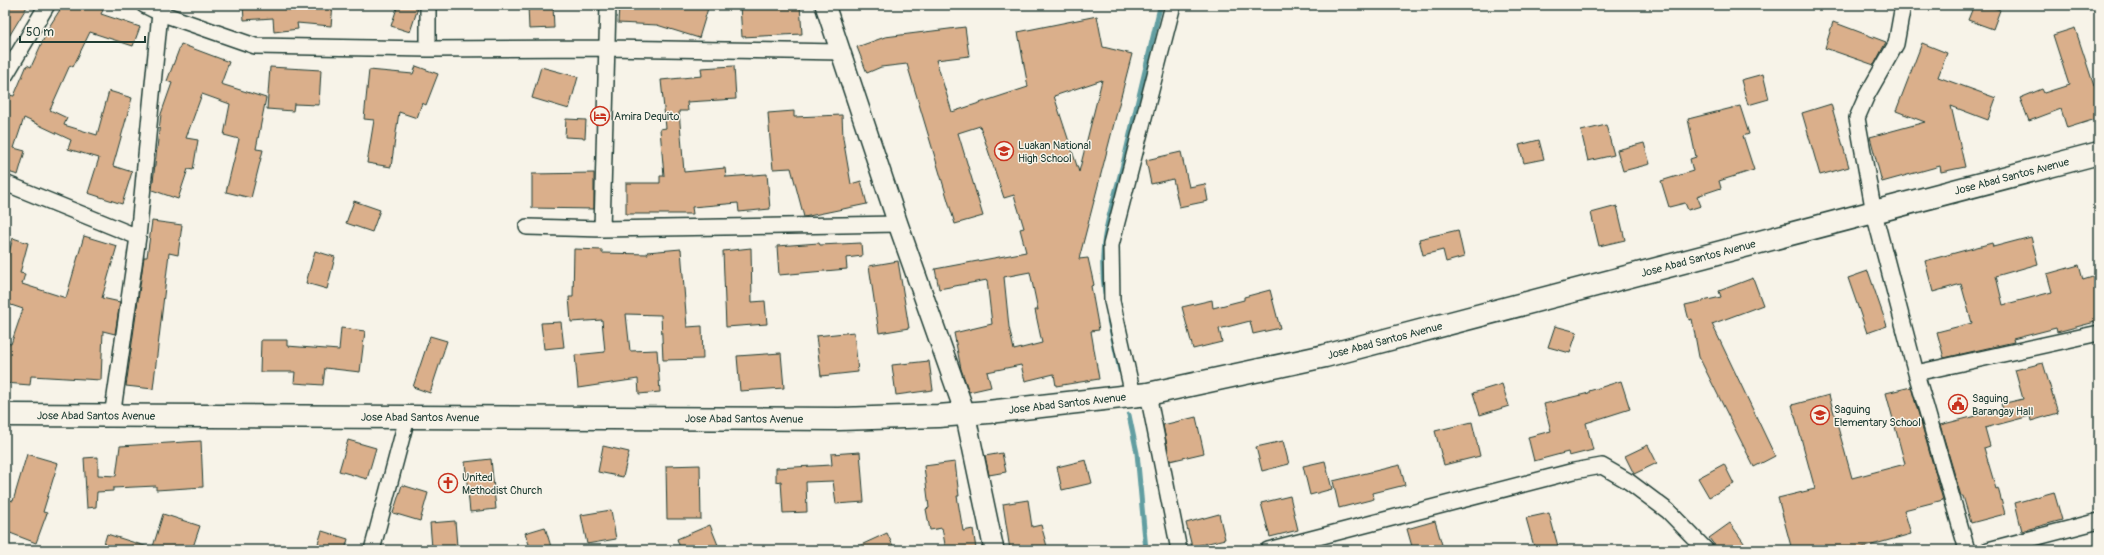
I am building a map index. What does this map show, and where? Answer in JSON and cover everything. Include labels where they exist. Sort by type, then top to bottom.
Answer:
[{"type":"highway","name":"Jose Abad Santos Avenue","points":[[5,415],[112,417],[839,419],[966,413],[1141,394],[1325,356],[2099,154]]},
{"type":"street","points":[[5,76],[47,5]]},
{"type":"street","points":[[144,5],[160,13],[255,46],[428,49],[606,48],[840,52]]},
{"type":"street","points":[[428,5],[428,49]]},
{"type":"street","points":[[602,229],[608,5]]},
{"type":"street","points":[[825,5],[898,224],[966,413],[994,550]]},
{"type":"street","points":[[1173,5],[1111,245],[1112,301],[1141,394],[1179,550]]},
{"type":"street","points":[[1903,5],[1896,44],[1867,95],[1858,118],[1874,213],[1916,373],[1967,550]]},
{"type":"street","points":[[112,417],[138,237],[160,13]]},
{"type":"street","points":[[5,183],[138,237]]},
{"type":"street","points":[[527,227],[602,229],[898,224]]},
{"type":"street","points":[[1916,373],[2099,333]]},
{"type":"street","points":[[372,550],[408,418]]},
{"type":"street","points":[[1268,550],[1574,471],[1602,466],[1628,481],[1668,511],[1706,550]]},
{"type":"street","points":[[1988,550],[2099,521]]},
{"type":"building","points":[[5,5],[28,5],[5,43]]},
{"type":"building","points":[[63,5],[94,5],[103,10],[101,14],[140,27],[133,46],[90,32],[73,67],[70,65],[50,110],[67,118],[64,125],[97,135],[109,91],[132,98],[113,166],[132,172],[122,204],[88,193],[99,158],[68,149],[71,140],[24,118],[14,148],[25,151],[18,175],[5,171],[5,94],[14,96],[27,65],[31,67],[49,27]]},
{"type":"building","points":[[243,5],[333,5],[331,26],[297,23],[298,29],[274,32],[273,18],[244,20]]},
{"type":"building","points":[[398,5],[419,5],[410,32],[391,26]]},
{"type":"building","points":[[528,5],[553,5],[554,28],[529,29]]},
{"type":"building","points":[[619,5],[709,5],[699,38],[657,25],[618,23]]},
{"type":"building","points":[[740,5],[800,5],[802,34],[742,37]]},
{"type":"building","points":[[1974,5],[1987,5],[2000,10],[1993,29],[1968,20]]},
{"type":"building","points":[[1097,16],[1103,47],[1132,54],[1079,259],[1088,258],[1094,285],[1091,286],[1099,330],[1091,331],[1099,379],[1056,386],[1054,374],[1025,381],[1021,365],[987,372],[991,387],[969,392],[961,369],[954,333],[992,324],[987,280],[939,289],[935,269],[1026,252],[1020,229],[1024,228],[1014,195],[1004,198],[980,126],[958,133],[983,216],[955,224],[907,64],[881,67],[867,73],[857,47],[885,37],[965,27],[969,56],[936,60],[952,112],[1028,87],[1018,32]],"holes":[[[1102,80],[1079,172],[1054,96]],[[1030,272],[1038,310],[1035,310],[1042,343],[1014,350],[1009,327],[1004,277]]]},
{"type":"building","points":[[1833,22],[1886,42],[1874,65],[1825,48]]},
{"type":"building","points":[[2075,28],[2094,86],[2099,84],[2099,118],[2067,128],[2061,109],[2029,121],[2020,98],[2042,89],[2044,93],[2069,85],[2053,35]]},
{"type":"building","points":[[1922,43],[1947,53],[1938,77],[1996,98],[1988,120],[1951,106],[1965,167],[1941,172],[1940,166],[1882,182],[1870,137],[1925,122],[1896,111]]},
{"type":"building","points":[[181,44],[229,62],[221,84],[266,98],[256,149],[263,150],[251,198],[226,192],[239,139],[224,135],[230,104],[202,94],[186,138],[198,140],[193,170],[188,169],[178,199],[152,190],[161,114],[172,83],[167,81]]},
{"type":"building","points":[[416,66],[438,74],[426,105],[422,103],[417,118],[399,112],[391,167],[367,163],[374,120],[364,119],[369,70],[413,74]]},
{"type":"building","points":[[734,66],[736,99],[687,102],[688,111],[679,111],[684,172],[725,168],[726,177],[767,174],[770,209],[739,212],[738,203],[692,207],[693,214],[626,214],[626,183],[660,183],[660,176],[664,176],[660,129],[666,128],[661,80],[702,76],[701,68]]},
{"type":"building","points":[[270,67],[321,70],[319,105],[294,104],[293,111],[267,109]]},
{"type":"building","points":[[541,67],[578,77],[569,109],[532,98]]},
{"type":"building","points":[[1763,74],[1769,99],[1748,105],[1741,80]]},
{"type":"building","points":[[1831,104],[1849,167],[1820,175],[1802,113]]},
{"type":"building","points":[[1740,106],[1749,134],[1743,136],[1754,170],[1719,181],[1721,188],[1697,196],[1701,206],[1688,210],[1685,203],[1669,207],[1661,181],[1693,171],[1690,159],[1696,157],[1688,119]]},
{"type":"building","points":[[794,111],[794,117],[842,115],[843,138],[851,184],[861,181],[867,204],[804,217],[791,168],[773,169],[770,139],[768,113]]},
{"type":"building","points":[[566,119],[586,120],[585,138],[565,137]]},
{"type":"building","points":[[1606,125],[1614,155],[1588,161],[1581,131]]},
{"type":"building","points":[[1539,140],[1544,159],[1524,163],[1519,145]]},
{"type":"building","points":[[1644,143],[1650,164],[1623,171],[1617,150]]},
{"type":"building","points":[[1181,152],[1189,187],[1205,184],[1208,201],[1179,207],[1173,179],[1151,184],[1146,160]]},
{"type":"building","points":[[594,173],[594,209],[532,208],[532,174]]},
{"type":"building","points":[[354,201],[380,210],[372,232],[346,223]]},
{"type":"building","points":[[1617,206],[1625,240],[1599,246],[1591,213]]},
{"type":"building","points":[[152,221],[182,225],[178,255],[169,253],[153,389],[126,386],[144,257],[147,257]]},
{"type":"building","points":[[1458,230],[1464,257],[1446,262],[1443,250],[1423,255],[1419,239]]},
{"type":"building","points":[[84,236],[117,246],[102,298],[120,302],[115,334],[103,331],[101,380],[31,376],[30,385],[5,383],[5,343],[11,344],[23,309],[5,303],[5,267],[13,238],[28,243],[20,273],[25,274],[22,284],[66,298]]},
{"type":"building","points":[[2031,237],[2038,264],[1996,276],[2003,305],[2052,292],[2047,274],[2079,265],[2083,280],[2099,275],[2099,321],[2057,332],[2056,328],[2013,339],[2014,342],[1944,358],[1937,332],[1972,323],[1961,284],[1933,292],[1925,261],[1992,243],[1993,247]]},
{"type":"building","points":[[819,243],[820,245],[861,243],[862,256],[846,258],[847,269],[779,275],[777,246]]},
{"type":"building","points":[[751,248],[752,302],[765,301],[767,324],[726,327],[723,251]]},
{"type":"building","points":[[574,249],[602,250],[602,253],[648,254],[647,252],[681,249],[687,327],[702,326],[703,359],[663,360],[661,315],[626,314],[630,351],[657,350],[660,392],[639,394],[638,379],[578,388],[575,355],[605,352],[602,320],[571,322],[569,297],[573,297]]},
{"type":"building","points":[[315,251],[335,257],[327,289],[306,283]]},
{"type":"building","points":[[898,261],[909,328],[879,333],[869,266]]},
{"type":"building","points":[[1868,271],[1887,326],[1867,333],[1848,278]]},
{"type":"building","points":[[1753,278],[1763,305],[1712,324],[1775,456],[1754,467],[1699,357],[1692,319],[1689,320],[1685,305],[1721,297],[1719,291]]},
{"type":"building","points":[[1270,290],[1280,328],[1253,334],[1250,321],[1219,329],[1222,342],[1193,349],[1182,307],[1212,300],[1213,308],[1244,300],[1244,297]]},
{"type":"building","points":[[561,322],[564,347],[544,349],[541,323]]},
{"type":"building","points":[[1555,326],[1577,332],[1570,353],[1548,347]]},
{"type":"building","points":[[341,328],[365,331],[360,372],[325,368],[323,385],[294,383],[295,372],[260,372],[261,340],[287,340],[287,346],[339,350]]},
{"type":"building","points":[[854,332],[858,372],[821,376],[816,336]]},
{"type":"building","points":[[430,336],[447,341],[430,393],[413,387]]},
{"type":"building","points":[[781,353],[784,388],[740,391],[737,356]]},
{"type":"building","points":[[929,361],[933,390],[896,395],[892,365]]},
{"type":"building","points":[[2043,363],[2058,413],[2031,421],[2030,416],[1985,428],[1990,446],[1984,448],[1996,489],[1998,488],[2005,514],[1971,523],[1963,496],[1961,496],[1940,425],[2003,409],[2001,404],[2023,399],[2015,370]]},
{"type":"building","points":[[1621,381],[1630,409],[1586,423],[1593,450],[1569,456],[1568,452],[1534,461],[1528,437],[1551,431],[1544,404],[1589,393],[1589,391]]},
{"type":"building","points":[[1502,384],[1509,406],[1480,415],[1473,393]]},
{"type":"building","points":[[1911,387],[1943,500],[1904,510],[1911,534],[1861,548],[1861,550],[1792,550],[1778,498],[1815,489],[1792,405],[1829,395],[1852,478],[1905,464],[1886,393]]},
{"type":"building","points":[[1196,417],[1204,453],[1170,461],[1163,425]]},
{"type":"building","points":[[1472,422],[1480,456],[1444,465],[1435,431]]},
{"type":"building","points":[[348,440],[376,448],[367,479],[339,471]]},
{"type":"building","points":[[201,441],[203,487],[156,490],[156,486],[113,488],[113,491],[97,492],[96,507],[87,508],[84,458],[98,457],[98,475],[116,476],[120,446]]},
{"type":"building","points":[[1283,441],[1289,464],[1262,471],[1256,447]]},
{"type":"building","points":[[1648,445],[1657,463],[1634,474],[1625,456]]},
{"type":"building","points":[[603,446],[629,452],[623,477],[598,472]]},
{"type":"building","points":[[860,452],[864,502],[836,504],[833,481],[806,482],[807,512],[783,513],[781,481],[776,482],[776,468],[832,465],[831,454]]},
{"type":"building","points":[[1002,453],[1006,472],[989,475],[985,456]]},
{"type":"building","points":[[27,454],[58,463],[43,512],[47,513],[36,543],[5,531],[5,498],[13,501]]},
{"type":"building","points":[[491,459],[496,509],[470,512],[465,462]]},
{"type":"building","points":[[1086,460],[1092,483],[1062,490],[1057,467]]},
{"type":"building","points":[[1325,461],[1332,489],[1310,495],[1303,466]]},
{"type":"building","points":[[955,462],[959,496],[957,496],[963,531],[973,529],[976,549],[946,550],[942,528],[930,530],[926,509],[929,508],[924,466]]},
{"type":"building","points":[[1724,464],[1734,484],[1709,497],[1698,478]]},
{"type":"building","points":[[700,465],[701,519],[667,519],[666,466]]},
{"type":"building","points":[[1400,465],[1405,485],[1373,493],[1374,499],[1339,508],[1333,481]]},
{"type":"building","points":[[402,485],[428,493],[420,521],[393,513]]},
{"type":"building","points":[[2054,492],[2062,520],[2022,531],[2015,503]]},
{"type":"building","points":[[1290,496],[1298,530],[1270,537],[1261,503]]},
{"type":"building","points":[[1028,500],[1032,527],[1041,525],[1048,550],[1010,550],[1003,504]]},
{"type":"building","points":[[611,510],[616,539],[587,544],[581,515]]},
{"type":"building","points":[[1549,513],[1559,550],[1535,550],[1526,518]]},
{"type":"building","points":[[163,514],[200,526],[192,550],[152,550]]},
{"type":"building","points":[[1219,514],[1225,539],[1192,547],[1186,523]]},
{"type":"building","points":[[455,521],[457,546],[432,548],[430,523]]},
{"type":"building","points":[[1435,521],[1443,548],[1413,550],[1407,529]]},
{"type":"building","points":[[1730,523],[1749,550],[1718,550],[1709,538]]},
{"type":"building","points":[[710,525],[720,550],[681,550],[677,539]]},
{"type":"building","points":[[545,527],[552,550],[531,550],[525,533]]},
{"type":"building","points":[[322,531],[348,539],[345,550],[316,550]]},
{"type":"building","points":[[887,533],[895,550],[850,550]]},
{"type":"building","points":[[107,534],[148,547],[147,550],[102,550]]},
{"type":"waterway","points":[[1105,293],[1103,258],[1106,227],[1123,164],[1160,7]]},
{"type":"waterway","points":[[1109,320],[1120,371]]},
{"type":"waterway","points":[[1129,415],[1137,453],[1146,550]]},
{"type":"place","name":"Amira Dequito","points":[[600,116]]},
{"type":"place","name":"Luakan National High School","points":[[1004,151]]},
{"type":"place","name":"Saguing Barangay Hall","points":[[1958,404]]},
{"type":"place","name":"Saguing Elementary School","points":[[1820,415]]},
{"type":"place","name":"United Methodist Church","points":[[448,483]]}]
